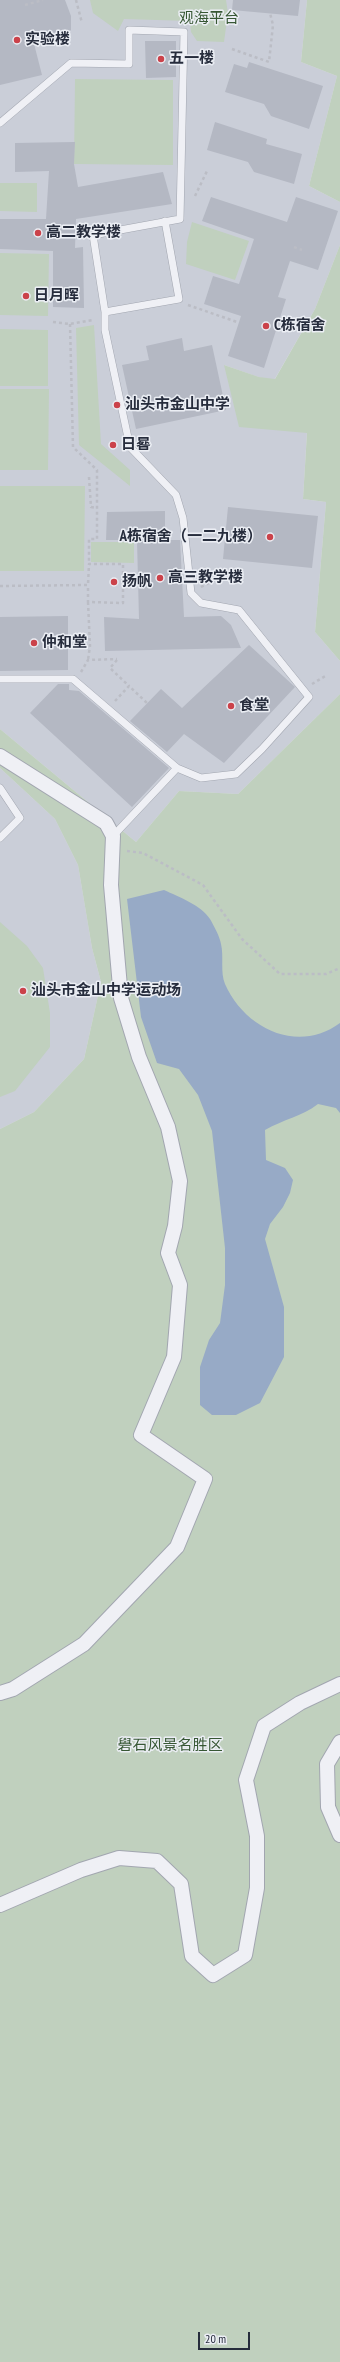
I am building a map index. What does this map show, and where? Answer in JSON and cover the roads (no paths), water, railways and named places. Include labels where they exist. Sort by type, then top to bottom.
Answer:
[{"type":"street","points":[[0,756],[106,823],[113,843],[111,886],[121,998],[139,1057],[168,1127],[180,1181],[175,1226],[168,1253],[180,1285],[174,1356],[141,1434],[205,1479],[177,1547],[89,1639],[84,1644],[13,1689],[0,1693]]},
{"type":"street","points":[[0,1905],[81,1870],[119,1858],[157,1861],[181,1884],[192,1956],[213,1975],[246,1955],[257,1888],[257,1836],[246,1780],[264,1726],[300,1703],[340,1684]]},
{"type":"street","points":[[340,1742],[327,1764],[328,1807],[340,1835]]},
{"type":"lane","points":[[0,123],[70,63],[129,64],[129,30],[184,32],[180,219],[93,235],[105,312],[105,330],[130,447],[176,495],[183,518],[191,593],[201,603],[239,610],[309,696],[262,749],[236,774],[201,778],[177,768],[73,679],[0,678]]},
{"type":"lane","points":[[105,312],[179,299],[165,221]]},
{"type":"lane","points":[[113,843],[177,768]]},
{"type":"lane","points":[[0,788],[20,818],[0,838]]},
{"type":"water","points":[[164,890],[195,906],[210,919],[217,932],[222,949],[223,975],[225,984],[234,1000],[259,1024],[274,1032],[290,1036],[307,1036],[324,1032],[340,1023],[340,1113],[336,1108],[318,1104],[305,1112],[265,1130],[266,1160],[285,1168],[293,1180],[290,1193],[283,1207],[270,1224],[265,1239],[284,1307],[284,1357],[260,1403],[236,1415],[212,1415],[200,1405],[200,1367],[209,1340],[220,1323],[225,1285],[225,1248],[212,1131],[198,1095],[179,1069],[157,1063],[141,1017],[127,899]]},
{"type":"place","name":"实验楼","points":[[17,40]]},
{"type":"place","name":"五一楼","points":[[161,59]]},
{"type":"place","name":"高二教学楼","points":[[38,233]]},
{"type":"place","name":"日月晖","points":[[26,296]]},
{"type":"place","name":"C栋宿舍","points":[[266,326]]},
{"type":"place","name":"汕头市金山中学","points":[[117,405]]},
{"type":"place","name":"日晷","points":[[113,445]]},
{"type":"place","name":"A栋宿舍（一二九楼）","points":[[270,537]]},
{"type":"place","name":"高三教学楼","points":[[160,578]]},
{"type":"place","name":"扬帆","points":[[114,582]]},
{"type":"place","name":"仲和堂","points":[[34,643]]},
{"type":"place","name":"食堂","points":[[231,706]]},
{"type":"place","name":"汕头市金山中学运动场","points":[[23,991]]},
{"type":"park label","name":"观海平台","points":[[209,19]]},
{"type":"park label","name":"礐石风景名胜区","points":[[170,1746]]}]
